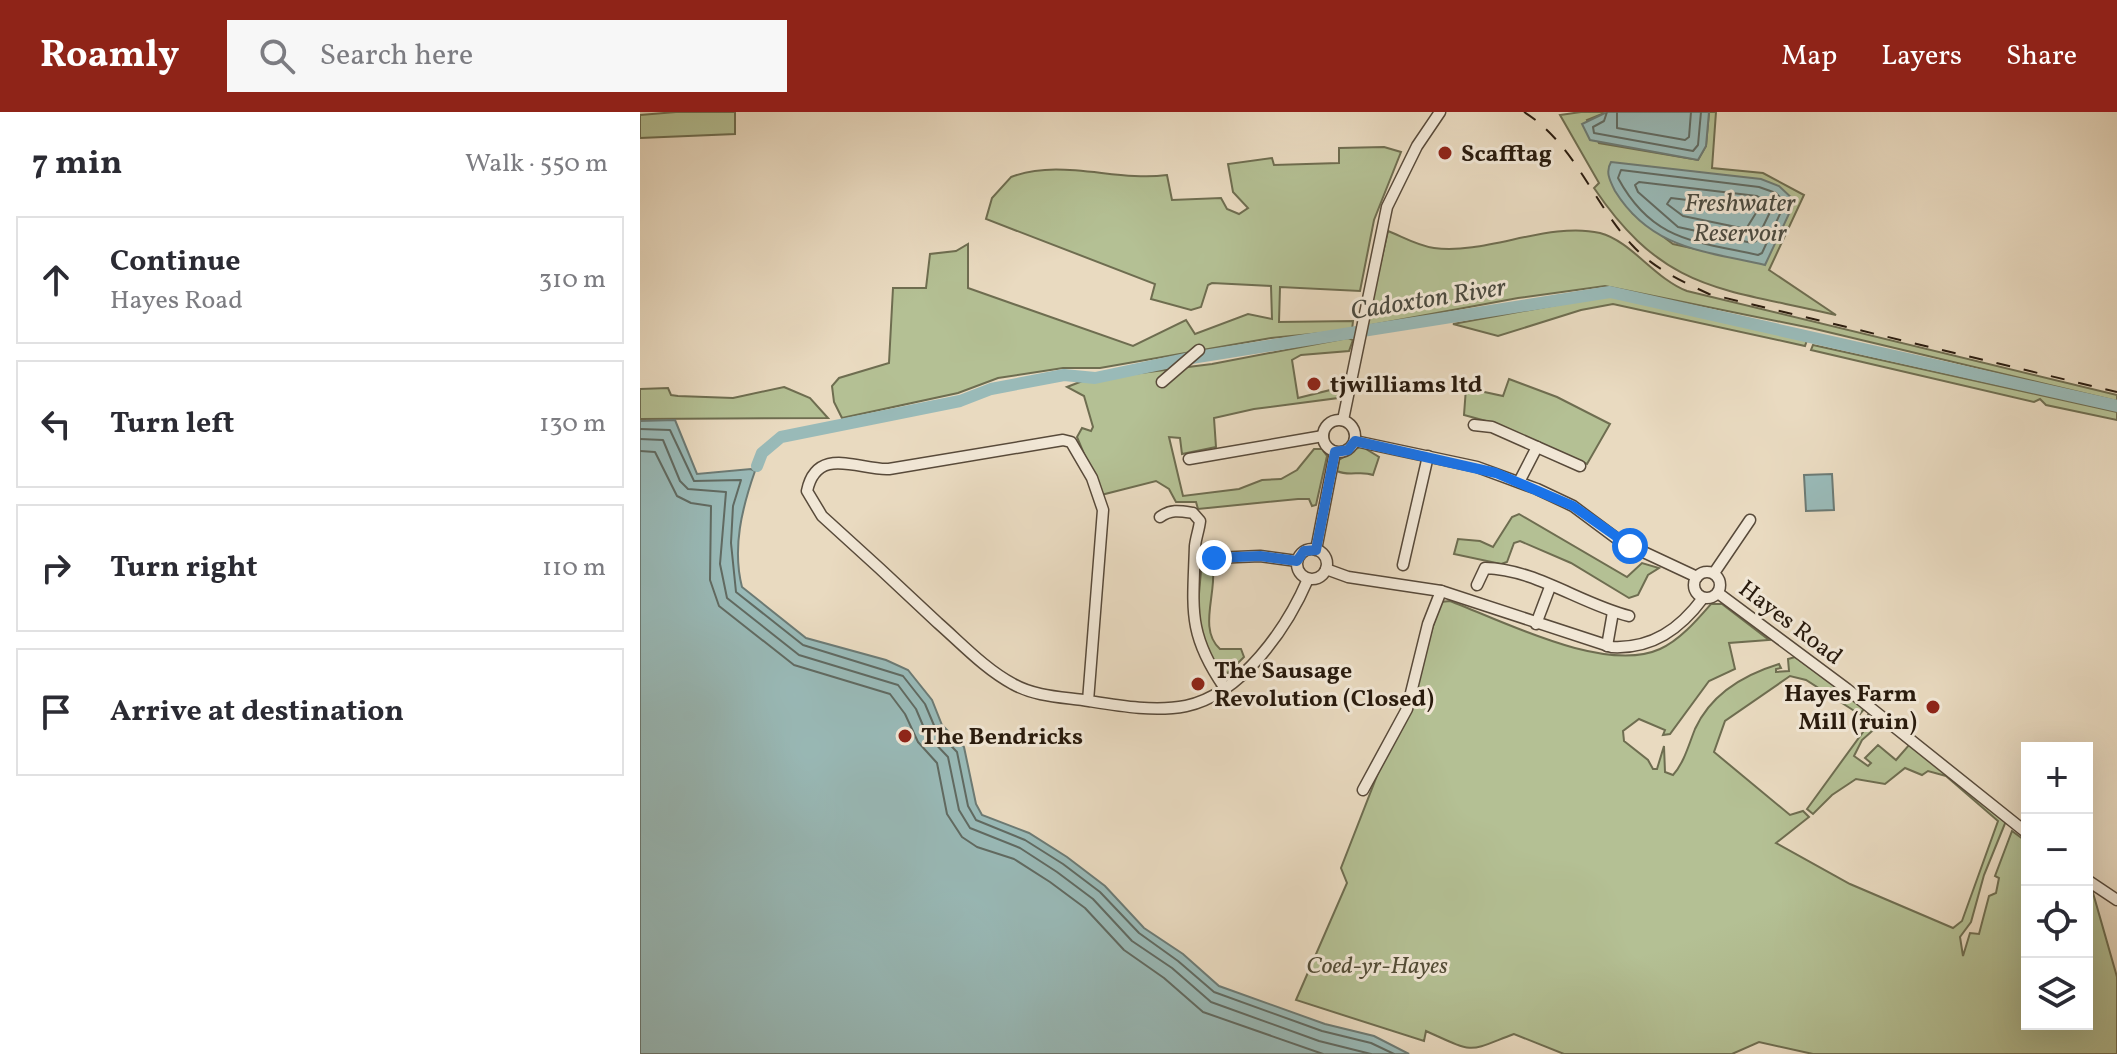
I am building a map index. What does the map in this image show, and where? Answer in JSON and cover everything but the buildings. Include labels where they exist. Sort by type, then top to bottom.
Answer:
[{"type":"street","points":[[1343,420],[1387,207],[1411,156],[1440,112]]},
{"type":"street","points":[[1162,382],[1199,350]]},
{"type":"street","points":[[1343,420],[1352,426],[1355,441],[1348,450],[1335,452],[1327,447],[1323,436],[1330,423],[1343,420]]},
{"type":"street","points":[[1474,425],[1492,427],[1580,466]]},
{"type":"street","points":[[1189,459],[1323,436]]},
{"type":"street","points":[[1088,701],[1103,510],[1092,478],[1071,442],[1063,440],[889,469],[867,469],[851,462],[822,467],[808,484],[807,491],[822,516],[994,672],[1030,692],[1088,701],[1171,708],[1197,703],[1224,687],[1280,634],[1308,579]]},
{"type":"street","points":[[1355,441],[1477,467],[1519,482],[1573,506],[1620,541],[1697,577]]},
{"type":"street","points":[[1519,482],[1537,447]]},
{"type":"street","points":[[1316,550],[1335,452]]},
{"type":"street","points":[[1403,565],[1428,456]]},
{"type":"street","points":[[1160,517],[1170,511],[1185,512],[1193,513],[1200,521],[1195,546],[1194,627],[1202,653],[1224,687]]},
{"type":"street","points":[[1714,573],[1750,520]]},
{"type":"street","points":[[1394,547],[1406,550]]},
{"type":"street","points":[[1316,550],[1326,560],[1326,569],[1319,578],[1308,579],[1300,574],[1297,561],[1304,551],[1316,550]]},
{"type":"street","points":[[1214,558],[1260,556],[1297,561]]},
{"type":"street","points":[[1477,585],[1485,568],[1508,570],[1629,616]]},
{"type":"street","points":[[1326,569],[1355,578],[1441,591],[1607,646],[1639,645],[1668,635],[1691,615],[1703,598],[1718,593],[1721,583],[1714,573],[1703,572],[1697,577],[1694,587],[1703,598]]},
{"type":"street","points":[[1536,624],[1550,587]]},
{"type":"street","points":[[1363,790],[1407,709],[1428,624],[1441,591]]},
{"type":"street","name":"Hayes Road","points":[[1718,593],[1847,689],[2021,828]]},
{"type":"street","points":[[1607,646],[1613,612]]},
{"type":"street","points":[[2093,884],[2117,900]]},
{"type":"green space","points":[[735,112],[735,134],[640,138],[640,115]]},
{"type":"green space","points":[[1607,112],[1587,120],[1599,143],[1698,160],[1706,146],[1709,112],[1716,112],[1712,168],[1763,173],[1804,195],[1769,270],[1836,315],[1728,291],[1672,267],[1646,248],[1620,222],[1594,188],[1599,183],[1560,115]],"holes":[[[1632,213],[1765,264],[1673,244]]]},
{"type":"green space","points":[[1384,147],[1401,152],[1374,220],[1360,291],[1280,287],[1279,322],[1353,321],[1352,330],[1271,338],[1100,368],[1063,368],[998,378],[958,393],[842,418],[834,402],[832,386],[839,378],[889,363],[893,288],[926,288],[930,254],[956,251],[968,244],[968,288],[1133,346],[1186,320],[1195,334],[1248,314],[1272,319],[1271,286],[1212,283],[1208,285],[1201,307],[1191,310],[1151,299],[1155,284],[986,219],[992,198],[1011,177],[1049,170],[1128,176],[1167,175],[1172,200],[1221,198],[1227,209],[1239,214],[1248,208],[1233,192],[1228,164],[1272,158],[1274,165],[1339,163],[1339,148]]},
{"type":"green space","points":[[1388,231],[1428,247],[1454,249],[1560,231],[1600,233],[1622,244],[1664,278],[1687,291],[2117,395],[2117,401],[1811,328],[1605,286],[1518,298],[1366,326]]},
{"type":"green space","points":[[1605,296],[1807,340],[1805,346],[1613,304],[1581,310],[1498,336],[1453,324]]},
{"type":"green space","points":[[1348,338],[1353,340],[1349,351],[1301,355],[1292,360],[1298,398],[1330,390],[1339,379],[1343,381],[1338,398],[1254,409],[1214,418],[1216,447],[1182,454],[1180,438],[1169,437],[1183,496],[1239,489],[1262,480],[1281,479],[1297,470],[1314,449],[1322,449],[1327,456],[1316,505],[1312,506],[1309,499],[1298,499],[1198,509],[1196,502],[1176,502],[1169,489],[1156,481],[1101,495],[1077,437],[1082,428],[1091,431],[1093,427],[1084,396],[1067,387],[1085,380],[1212,364]]},
{"type":"green space","points":[[1813,345],[2117,412],[2117,420],[2046,405],[2040,399],[2034,402],[1811,350]]},
{"type":"green space","points":[[1509,379],[1557,397],[1610,424],[1587,464],[1497,424],[1464,415],[1466,388],[1503,396]]},
{"type":"green space","points":[[784,387],[810,398],[828,418],[640,419],[640,389],[668,388],[671,395],[733,398]]},
{"type":"green space","points":[[1361,446],[1379,457],[1373,475],[1337,471],[1339,460]]},
{"type":"green space","points":[[1519,514],[1627,577],[1642,563],[1659,568],[1648,575],[1638,595],[1629,598],[1571,563],[1520,541],[1514,543],[1507,562],[1501,564],[1454,554],[1458,539],[1480,541],[1493,547],[1512,517]]},
{"type":"green space","points":[[1203,548],[1210,558],[1213,571],[1209,613],[1212,639],[1220,649],[1241,649],[1244,657],[1228,673],[1213,665],[1197,617]]},
{"type":"green space","name":"Coed-yr-Hayes","points":[[1450,601],[1554,642],[1611,655],[1637,655],[1660,649],[1681,635],[1711,604],[1722,604],[1769,640],[1729,643],[1735,669],[1709,681],[1670,734],[1663,735],[1665,730],[1639,719],[1623,731],[1624,741],[1648,760],[1653,769],[1657,769],[1664,746],[1665,772],[1673,775],[1695,729],[1719,696],[1741,680],[1779,664],[1781,668],[1776,672],[1789,671],[1788,659],[1795,657],[1865,708],[1860,714],[1806,680],[1790,676],[1725,721],[1714,752],[1790,815],[1803,811],[1809,817],[1776,843],[1850,884],[1953,928],[1962,921],[1998,821],[1946,776],[1928,771],[1922,775],[1905,768],[1885,784],[1856,779],[1832,795],[1813,814],[1807,809],[1863,732],[1869,712],[1888,727],[1880,724],[1862,740],[1854,756],[1868,766],[1871,763],[1865,758],[1878,745],[1896,760],[1909,745],[2006,821],[1984,875],[1971,922],[1960,937],[1963,956],[1970,933],[1979,934],[1989,896],[1996,893],[1999,878],[1995,876],[2012,831],[2021,838],[2021,1030],[2093,1030],[2093,893],[2117,977],[2117,1054],[1813,1054],[1759,1042],[1732,1054],[1564,1054],[1514,1034],[1471,1048],[1426,1031],[1424,1041],[1296,1000],[1347,883],[1341,868],[1426,650],[1440,602]]},
{"type":"water","points":[[1607,112],[1709,112],[1706,146],[1698,160],[1590,140],[1582,124]]},
{"type":"water","name":"Freshwater Reservoir","points":[[1611,162],[1761,179],[1779,186],[1795,201],[1765,265],[1721,256],[1681,244],[1645,225],[1615,191],[1608,173]]},
{"type":"water","points":[[675,420],[697,474],[755,471],[738,543],[742,587],[806,638],[886,660],[908,670],[932,700],[942,725],[964,747],[976,804],[982,815],[1029,833],[1067,857],[1105,886],[1144,928],[1183,954],[1219,986],[1325,1024],[1374,1036],[1409,1054],[640,1054],[640,421]]},
{"type":"water","points":[[1832,474],[1834,510],[1806,511],[1804,475]]},
{"type":"waterway","name":"Cadoxton River","points":[[757,466],[762,453],[781,437],[960,401],[991,389],[1064,375],[1095,378],[1185,359],[1610,292],[2117,406]]},
{"type":"railway","points":[[1524,112],[1541,125],[1570,157],[1618,228],[1640,253],[1678,279],[1709,294],[2117,392]]},
{"type":"place","name":"Scafftag","points":[[1445,153]]},
{"type":"place","name":"tjwilliams ltd","points":[[1314,384]]},
{"type":"place","name":"The Sausage Revolution (Closed)","points":[[1198,684]]},
{"type":"place","name":"Hayes Farm Mill (ruin)","points":[[1933,707]]},
{"type":"place","name":"The Bendricks","points":[[905,736]]},
{"type":"route","points":[[1214,558],[1260,556],[1297,561],[1304,551],[1316,550],[1335,452],[1348,450],[1355,441],[1496,473],[1573,506],[1630,546]]}]
